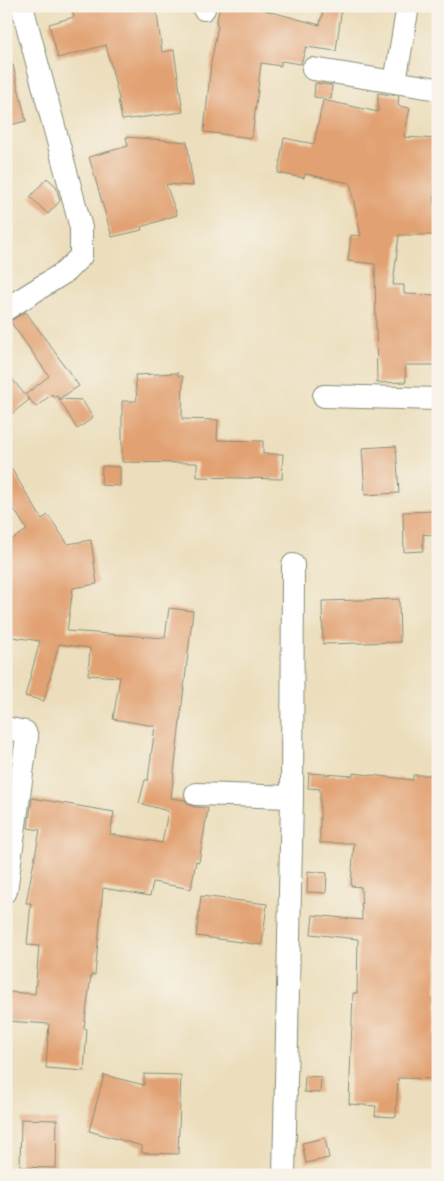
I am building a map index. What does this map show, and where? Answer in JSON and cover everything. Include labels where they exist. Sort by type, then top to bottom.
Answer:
[{"type":"street","points":[[6,309],[65,272],[81,256],[81,228],[22,6]]},
{"type":"street","points":[[395,82],[408,6]]},
{"type":"street","points":[[313,69],[438,89]]},
{"type":"street","points":[[324,396],[438,399]]},
{"type":"street","points":[[284,1175],[292,797],[293,565]]},
{"type":"street","points":[[6,728],[25,732],[27,737],[6,891]]},
{"type":"street","points":[[196,794],[292,797]]},
{"type":"building","points":[[71,6],[156,6],[162,52],[174,50],[183,112],[122,120],[106,45],[58,58],[49,24],[74,17]]},
{"type":"building","points":[[220,6],[249,6],[320,25],[323,6],[342,6],[336,51],[306,47],[301,64],[281,61],[281,66],[261,63],[252,138],[204,132],[211,63]]},
{"type":"building","points":[[6,65],[13,65],[26,121],[6,126]]},
{"type":"building","points":[[315,83],[332,85],[331,99],[314,97]]},
{"type":"building","points":[[378,93],[399,96],[398,106],[410,108],[404,137],[437,139],[434,204],[438,204],[438,235],[399,235],[393,285],[404,285],[404,294],[438,295],[438,365],[405,365],[406,382],[377,383],[375,264],[348,261],[351,235],[361,236],[350,183],[305,174],[304,178],[278,173],[284,138],[314,144],[323,100],[378,112]]},
{"type":"building","points":[[126,137],[187,142],[193,186],[166,184],[177,215],[141,227],[142,230],[112,237],[89,157],[128,146]]},
{"type":"building","points":[[47,178],[56,186],[60,201],[48,214],[30,197]]},
{"type":"building","points":[[26,312],[79,386],[59,399],[52,394],[36,407],[27,396],[29,400],[6,418],[6,371],[25,395],[49,376],[10,321]]},
{"type":"building","points":[[178,373],[178,376],[183,376],[182,419],[218,420],[217,440],[263,441],[263,454],[283,454],[282,479],[197,477],[197,463],[122,462],[122,401],[137,401],[135,375]]},
{"type":"building","points":[[59,399],[82,400],[93,418],[77,429]]},
{"type":"building","points":[[396,446],[399,493],[365,495],[362,448]]},
{"type":"building","points":[[6,460],[42,519],[48,515],[68,544],[91,540],[97,584],[73,588],[67,631],[165,638],[169,608],[193,611],[171,798],[185,800],[189,805],[195,807],[208,808],[199,862],[196,861],[191,889],[153,882],[150,896],[103,888],[95,975],[91,975],[84,1028],[87,1029],[84,1071],[46,1068],[49,1024],[7,1021],[9,992],[35,994],[39,946],[27,945],[31,903],[26,903],[40,830],[28,828],[32,798],[114,812],[110,834],[162,843],[168,811],[139,803],[145,780],[148,780],[155,726],[113,719],[120,677],[88,675],[90,648],[59,644],[44,701],[25,696],[40,641],[6,636],[6,543],[27,530],[6,496]]},
{"type":"building","points":[[102,466],[120,467],[120,486],[101,485]]},
{"type":"building","points":[[438,511],[438,536],[423,534],[423,551],[404,552],[403,512]]},
{"type":"building","points":[[399,599],[400,642],[323,644],[322,601]]},
{"type":"building","points":[[309,773],[353,776],[353,773],[413,780],[413,775],[438,775],[438,934],[435,1035],[438,1035],[438,1079],[398,1078],[396,1117],[375,1116],[376,1106],[349,1104],[353,993],[357,993],[358,939],[311,934],[313,915],[362,920],[361,887],[351,886],[354,843],[320,843],[320,789],[308,788]]},
{"type":"building","points":[[308,871],[327,873],[326,893],[307,892]]},
{"type":"building","points":[[201,896],[267,904],[262,945],[196,936]]},
{"type":"building","points":[[144,1074],[181,1075],[178,1154],[142,1153],[142,1146],[89,1131],[104,1075],[144,1085]]},
{"type":"building","points":[[305,1076],[321,1077],[320,1093],[304,1092]]},
{"type":"building","points":[[21,1119],[57,1120],[56,1168],[20,1167]]},
{"type":"building","points":[[325,1138],[329,1158],[306,1163],[302,1143]]}]
